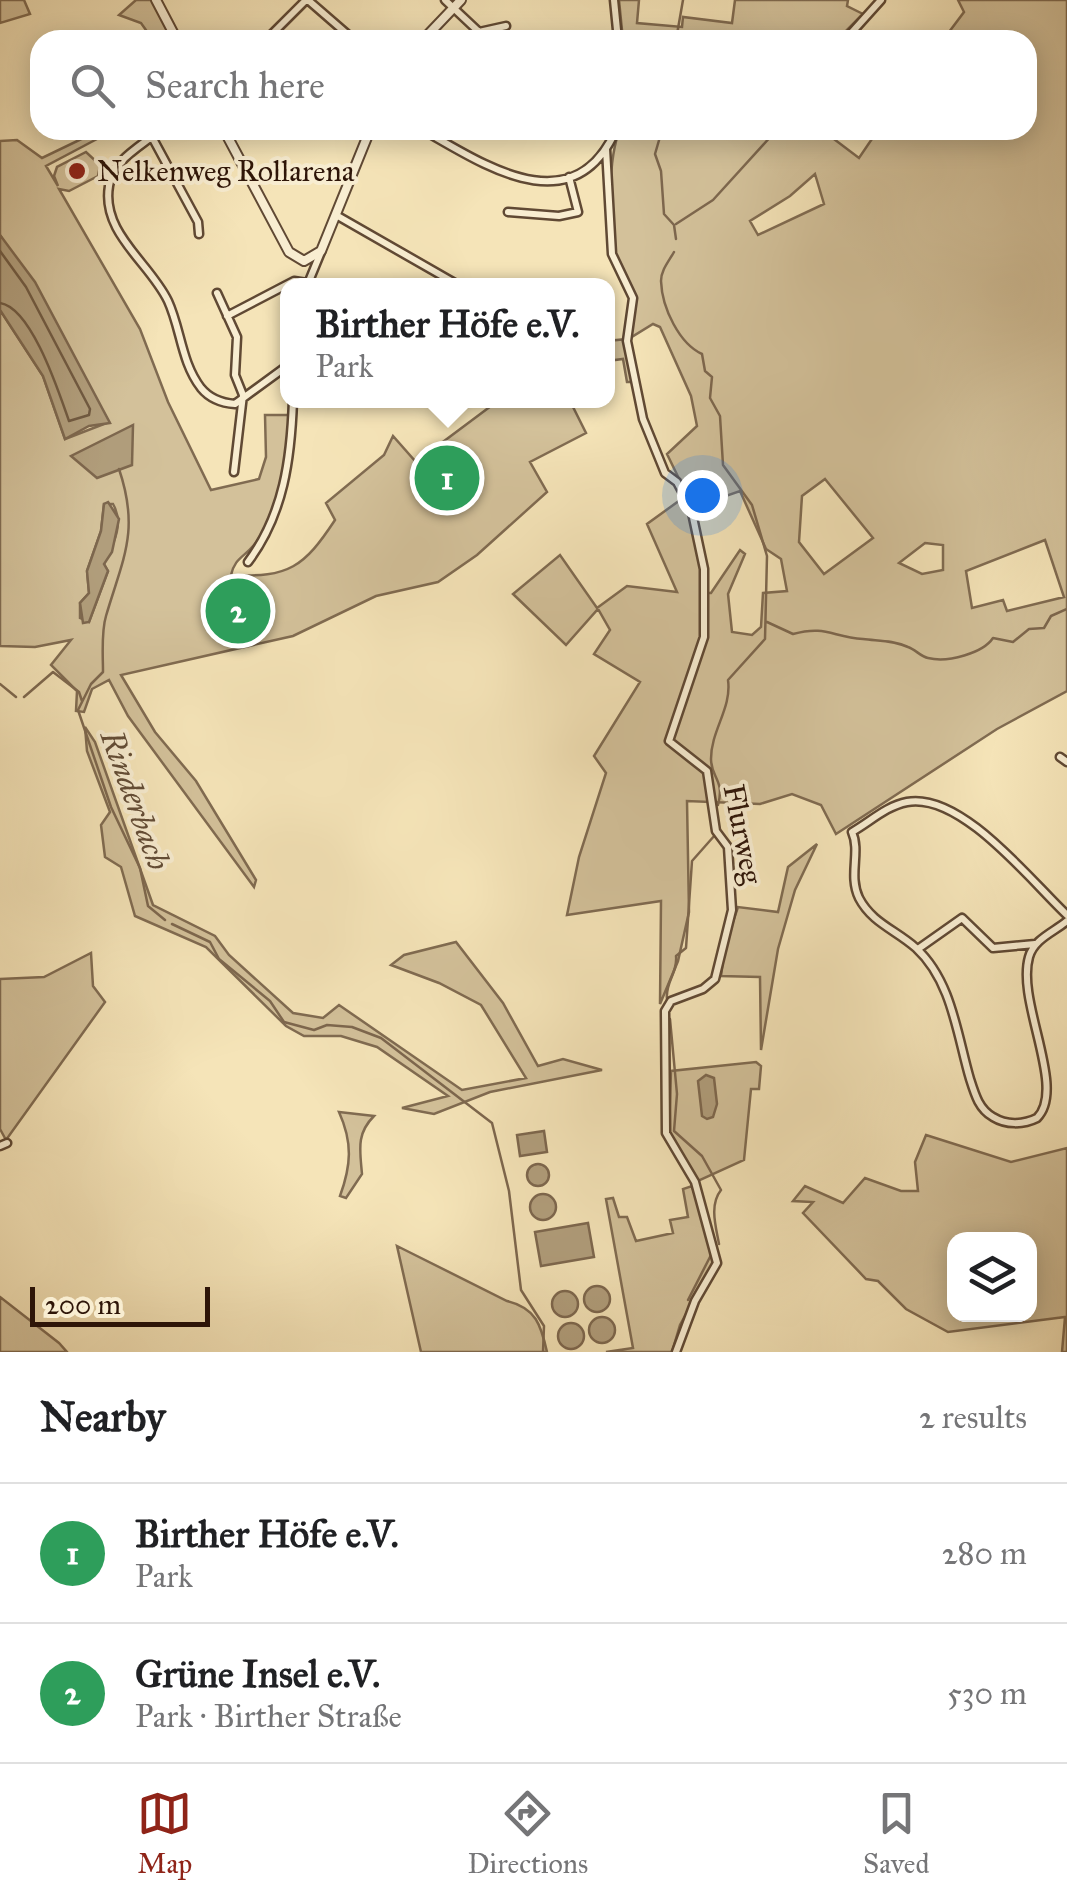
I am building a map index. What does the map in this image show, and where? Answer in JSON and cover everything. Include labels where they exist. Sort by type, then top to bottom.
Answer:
[{"type":"street","points":[[156,0],[172,30]]},
{"type":"street","points":[[276,30],[307,0],[342,30]]},
{"type":"street","points":[[445,0],[479,30]]},
{"type":"street","points":[[433,30],[462,0]]},
{"type":"street","points":[[614,0],[617,30]]},
{"type":"street","points":[[854,30],[880,0]]},
{"type":"street","points":[[495,30],[506,26]]},
{"type":"street","points":[[149,140],[113,172],[108,192],[111,217],[164,294],[188,366],[201,387],[221,402],[243,402],[280,372]]},
{"type":"street","points":[[154,140],[198,222],[198,234]]},
{"type":"street","points":[[229,140],[289,252],[304,261],[321,251]]},
{"type":"street","points":[[310,278],[366,140]]},
{"type":"street","points":[[442,140],[513,178],[539,183],[568,177],[591,162],[610,140]]},
{"type":"street","name":"Flurweg","points":[[606,148],[614,260],[633,298],[628,348],[642,419],[666,473],[677,482],[691,508],[704,569],[704,636],[668,741],[707,771],[716,831],[728,847],[732,891],[715,979],[704,989],[672,1001],[665,1011],[666,1133],[695,1182],[717,1263],[695,1300],[676,1352]]},
{"type":"street","points":[[508,212],[544,216],[578,212],[568,177]]},
{"type":"street","points":[[336,215],[446,278]]},
{"type":"street","points":[[228,316],[280,288]]},
{"type":"street","points":[[217,292],[237,337],[235,375],[243,402],[234,472]]},
{"type":"street","points":[[248,562],[286,484],[292,408]]},
{"type":"street","points":[[918,949],[962,918],[993,948],[1035,944],[1067,918],[966,819],[950,808],[921,800],[904,802],[852,832],[853,879],[873,917],[918,949],[939,977],[951,1006],[974,1092],[984,1110],[1004,1122],[1022,1123],[1042,1116],[1057,1095]]},
{"type":"street","points":[[1035,944],[1028,977],[1052,1050]]},
{"type":"shaded area","points":[[0,0],[24,0],[30,14],[0,23]]},
{"type":"shaded area","points":[[136,0],[152,0],[168,30],[146,30],[141,23],[119,15]]},
{"type":"shaded area","points":[[619,0],[639,0],[637,23],[682,27],[683,17],[732,23],[735,0],[848,0],[847,6],[863,14],[847,30],[622,30]]},
{"type":"shaded area","points":[[958,0],[1067,0],[1067,691],[997,729],[836,834],[821,805],[792,794],[760,804],[687,801],[689,912],[678,961],[660,1004],[661,901],[567,915],[579,857],[606,773],[594,756],[640,682],[594,654],[610,630],[598,609],[566,645],[513,594],[560,555],[597,608],[627,586],[677,592],[647,524],[687,495],[667,454],[697,426],[691,396],[660,327],[653,324],[627,340],[633,382],[627,382],[623,359],[615,360],[615,340],[627,339],[632,314],[631,296],[615,256],[610,229],[616,141],[835,140],[859,158],[871,140],[1037,140],[1037,30],[950,30],[964,12]],"holes":[[[815,174],[824,204],[758,235],[750,221],[790,196]],[[825,479],[873,538],[824,574],[799,542],[802,496]],[[740,491],[766,549],[781,559],[787,591],[763,593],[761,627],[752,635],[732,632],[728,594],[745,554],[740,550],[711,593],[706,593],[691,508]],[[1045,540],[1064,597],[1007,611],[1003,600],[972,608],[966,571]],[[925,543],[943,545],[943,570],[922,574],[899,563]]]},
{"type":"shaded area","points":[[17,140],[42,158],[79,140],[95,140],[46,166],[58,186],[54,176],[57,167],[86,152],[100,165],[98,176],[69,191],[59,189],[140,329],[168,402],[211,490],[259,479],[266,457],[265,415],[289,415],[276,501],[263,532],[231,575],[281,571],[304,559],[335,520],[326,503],[384,455],[393,436],[416,462],[488,408],[574,408],[586,433],[530,462],[547,492],[477,555],[438,582],[376,596],[293,636],[121,675],[155,732],[196,781],[256,880],[254,887],[128,716],[109,680],[92,689],[84,712],[76,711],[77,691],[51,665],[71,640],[35,647],[0,646],[0,310],[43,376],[65,439],[109,422],[0,235],[0,141]],"holes":[[[104,504],[113,504],[116,535],[104,564],[108,571],[89,622],[80,618],[80,603],[89,593],[87,571],[101,531]]]},
{"type":"shaded area","points":[[85,727],[95,742],[153,905],[215,936],[229,955],[293,1013],[323,1018],[339,1005],[462,1090],[526,1078],[481,1005],[439,983],[391,965],[404,955],[456,942],[503,1003],[538,1066],[563,1059],[602,1070],[490,1092],[434,1114],[402,1108],[448,1096],[377,1047],[341,1036],[304,1036],[286,1026],[206,947],[135,916],[121,867],[105,857],[101,825],[110,812],[87,751]]},
{"type":"shaded area","points":[[817,844],[795,890],[778,949],[761,1050],[760,977],[721,976],[725,945],[738,907],[778,912],[788,867]]},
{"type":"shaded area","points":[[91,953],[93,986],[105,1002],[6,1140],[0,1129],[0,979],[44,977]]},
{"type":"shaded area","points":[[756,1062],[761,1066],[759,1089],[751,1089],[744,1160],[698,1181],[669,1132],[671,1071]]},
{"type":"shaded area","points":[[339,1112],[374,1116],[362,1136],[362,1174],[346,1198],[340,1196],[348,1164],[348,1144]]},
{"type":"shaded area","points":[[926,1135],[1011,1162],[1067,1148],[1067,1352],[1062,1352],[1065,1317],[1037,1321],[1037,1232],[947,1232],[947,1322],[1026,1322],[948,1332],[906,1309],[878,1281],[866,1279],[803,1213],[813,1202],[793,1201],[805,1186],[843,1203],[865,1178],[901,1191],[918,1191],[915,1162]]},
{"type":"shaded area","points":[[692,1186],[716,1260],[680,1325],[672,1352],[606,1352],[633,1348],[606,1199],[613,1198],[619,1217],[627,1217],[636,1241],[673,1233],[670,1220],[688,1217],[683,1189]]},
{"type":"shaded area","points":[[397,1246],[525,1308],[539,1326],[547,1352],[421,1352]]},
{"type":"shaded area","points":[[0,1297],[59,1343],[67,1352],[0,1352]]},
{"type":"water","points":[[0,235],[35,282],[110,423],[89,426],[65,439],[43,376],[0,310]]},
{"type":"water","points":[[133,425],[132,465],[97,478],[71,456]]},
{"type":"water","points":[[108,502],[119,519],[112,552],[104,564],[108,571],[89,622],[83,623],[80,603],[89,593],[87,571],[101,531],[104,504]]},
{"type":"water","points":[[706,1075],[714,1078],[717,1104],[713,1117],[707,1119],[702,1116],[698,1081]]},
{"type":"water","points":[[544,1131],[547,1152],[520,1156],[517,1135]]},
{"type":"water","points":[[534,1164],[542,1164],[549,1175],[542,1186],[534,1186],[527,1179],[527,1171]]},
{"type":"water","points":[[543,1194],[552,1198],[556,1207],[552,1216],[543,1220],[534,1216],[530,1207],[534,1198]]},
{"type":"water","points":[[588,1223],[594,1257],[541,1266],[535,1232]]},
{"type":"water","points":[[597,1286],[606,1290],[610,1299],[606,1308],[597,1312],[588,1308],[584,1299],[588,1290]]},
{"type":"water","points":[[565,1291],[574,1295],[578,1304],[574,1313],[565,1317],[556,1313],[552,1304],[556,1295]]},
{"type":"water","points":[[602,1317],[611,1321],[615,1330],[611,1339],[602,1343],[593,1339],[589,1330],[593,1321]]},
{"type":"water","points":[[571,1323],[580,1327],[584,1336],[580,1345],[571,1349],[562,1345],[558,1336],[562,1327]]},
{"type":"waterway","points":[[678,30],[683,0]]},
{"type":"waterway","points":[[659,140],[655,154],[661,171],[664,214],[674,225],[676,239]]},
{"type":"waterway","points":[[676,224],[713,200],[768,140]]},
{"type":"waterway","points":[[674,252],[661,277],[665,303],[680,334],[702,354],[705,371],[712,377],[710,398],[720,416],[723,465],[752,505],[767,556],[765,639],[728,680],[727,700],[712,748],[712,765],[720,790],[718,805]]},
{"type":"waterway","name":"Rinderbach","points":[[119,469],[128,510],[127,544],[104,622],[103,672],[91,684],[78,710],[111,807],[140,868],[148,906],[165,920]]},
{"type":"waterway","points":[[767,622],[793,634],[821,631],[891,642],[925,657],[945,659],[973,652],[993,638],[1013,642],[1029,629],[1044,628],[1051,616],[1067,609]]},
{"type":"waterway","points":[[24,697],[53,672],[79,692],[82,701]]},
{"type":"waterway","points":[[0,684],[16,697]]},
{"type":"waterway","points":[[667,999],[676,956],[686,948],[692,861],[715,835]]},
{"type":"waterway","name":"Rinderbach","points":[[172,924],[210,942],[219,959],[270,1001],[284,1022],[314,1030],[327,1025],[352,1027],[381,1038],[492,1123],[509,1191],[521,1290],[544,1326],[543,1352]]},
{"type":"waterway","points":[[670,1019],[677,1094],[674,1131],[702,1156],[721,1190],[714,1209],[719,1244]]},
{"type":"waterway","points":[[688,1300],[711,1255]]},
{"type":"place","name":"Nelkenweg Rollarena","points":[[77,171]]},
{"type":"place","name":"Birther Höfe e.V.","points":[[447,478]]},
{"type":"place","name":"Grüne Insel e.V.","points":[[238,611]]}]
